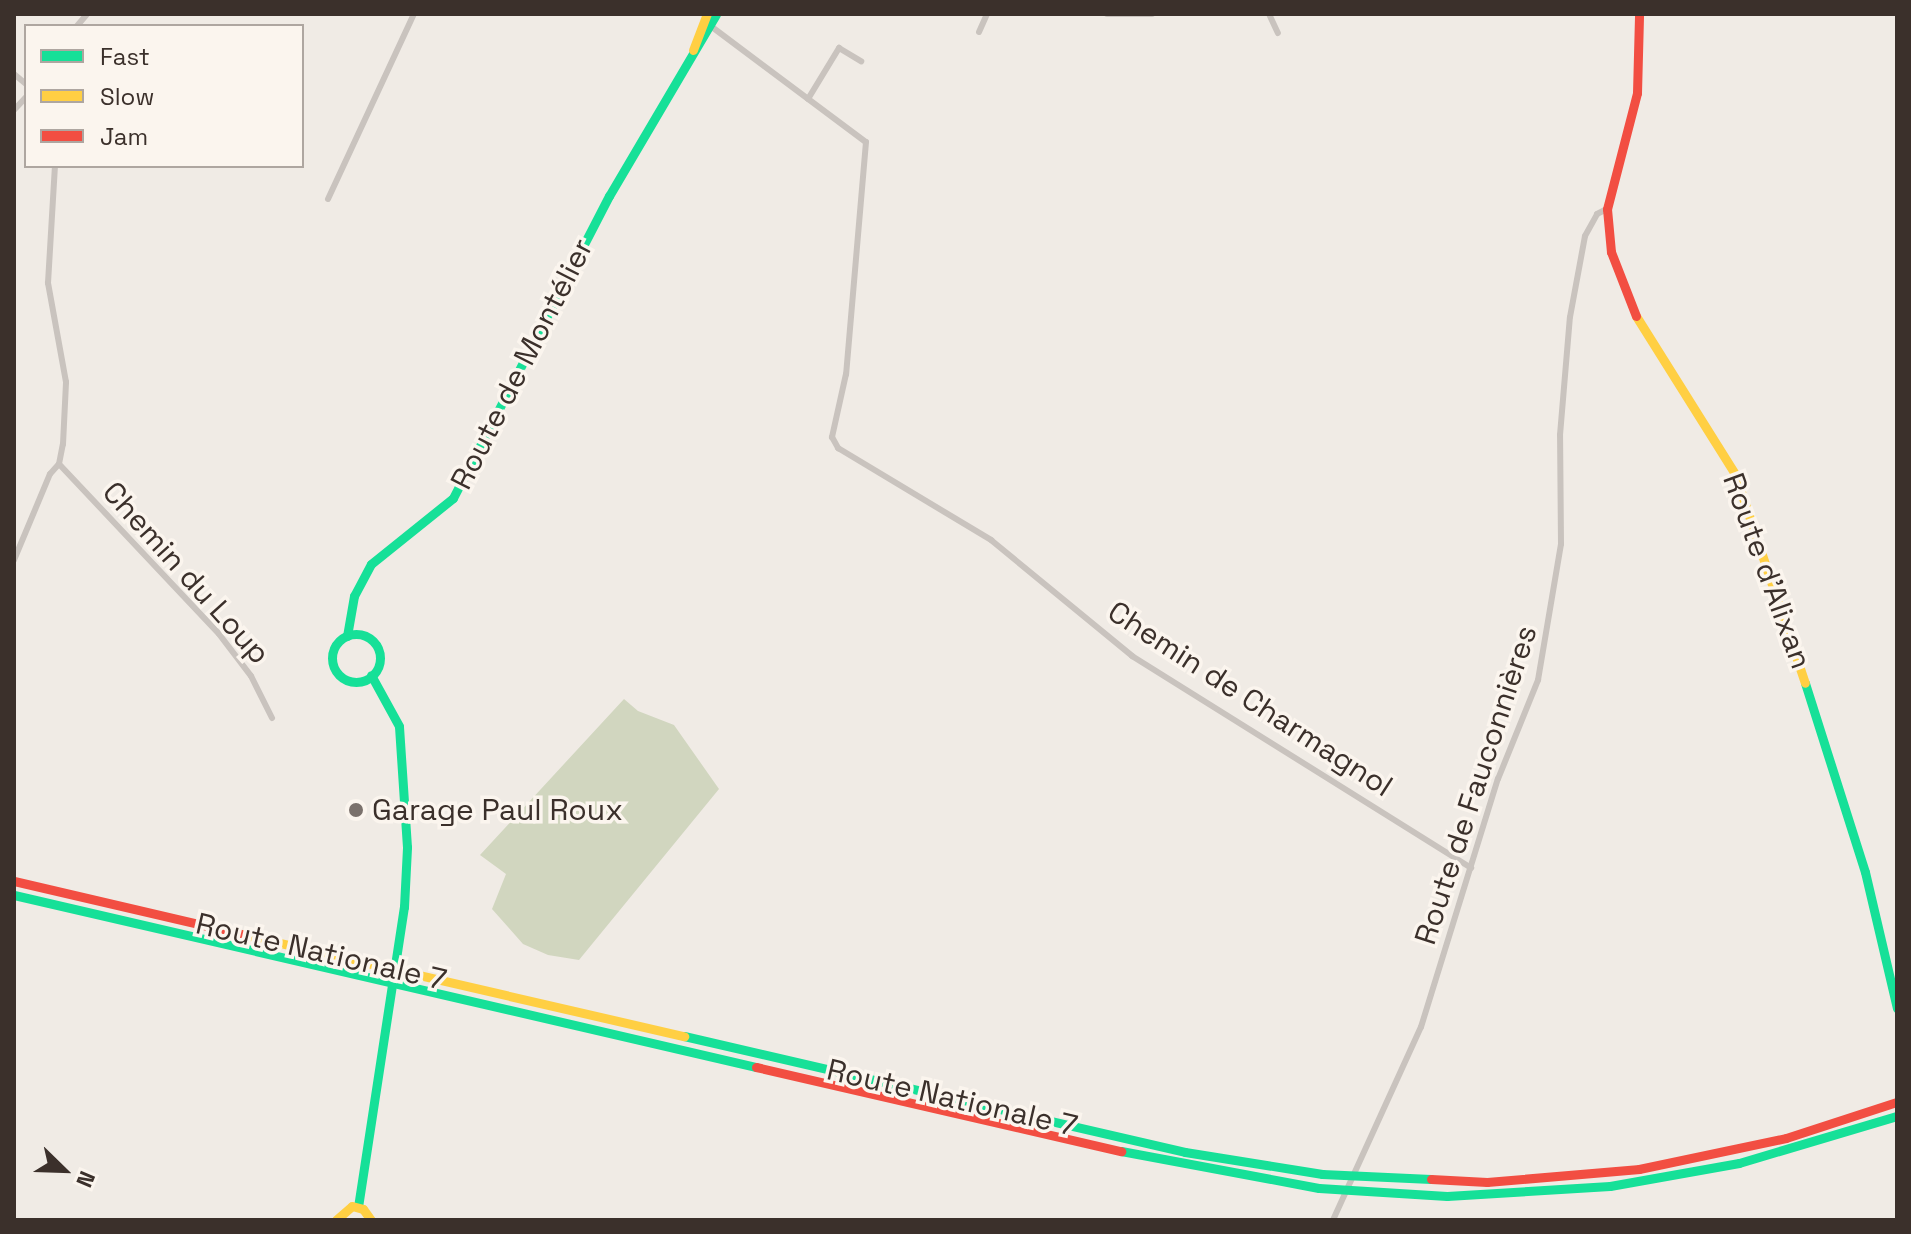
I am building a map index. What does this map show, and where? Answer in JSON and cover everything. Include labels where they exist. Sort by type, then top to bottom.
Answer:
[{"type":"main road","name":"Route de Montélier","points":[[347,636],[354,596],[371,564],[453,498],[609,196],[685,72],[707,20],[716,14]]},
{"type":"main road","name":"Route d'Alixan","points":[[1639,14],[1637,93],[1607,209],[1611,252],[1633,311],[1735,474],[1750,507],[1865,872],[1897,1008]]},
{"type":"main road","points":[[347,636],[366,636],[377,647],[379,662],[371,675],[349,681],[337,672],[334,649],[347,636]]},
{"type":"main road","points":[[358,1207],[406,877],[406,783],[399,726],[371,675]]},
{"type":"main road","name":"Route Nationale 7","points":[[14,881],[1170,1148],[1322,1174],[1471,1182],[1626,1171],[1786,1138],[1897,1102]]},
{"type":"main road","name":"Route Nationale 7","points":[[14,895],[1186,1166],[1319,1188],[1447,1196],[1610,1186],[1769,1156],[1897,1116]]},
{"type":"main road","points":[[336,1220],[346,1208],[358,1207],[371,1220]]},
{"type":"street","points":[[328,199],[414,14]]},
{"type":"street","points":[[979,32],[987,14]]},
{"type":"street","points":[[1107,14],[1152,14]]},
{"type":"street","points":[[1269,14],[1278,33]]},
{"type":"street","name":"Chemin de Charmagnol","points":[[707,20],[866,142],[846,374],[832,437],[838,448],[991,540],[1132,656],[1471,868]]},
{"type":"street","points":[[808,99],[839,48],[861,61]]},
{"type":"street","points":[[14,560],[50,474],[59,464],[66,382],[48,283],[55,168]]},
{"type":"street","name":"Route de Fauconnières","points":[[1333,1220],[1421,1027],[1498,779],[1538,680],[1551,625],[1561,544],[1560,435],[1570,317],[1585,236],[1597,214],[1607,209]]},
{"type":"street","name":"Chemin du Loup","points":[[59,464],[219,634],[251,676],[272,718]]},
{"type":"green space","points":[[624,699],[638,711],[674,725],[719,789],[579,960],[548,955],[523,944],[492,909],[506,874],[480,855]]},
{"type":"traffic: fast","points":[[347,636],[354,596],[371,564],[453,498],[609,196],[716,14]]},
{"type":"traffic: fast","points":[[356,634],[373,641],[380,658],[373,675],[356,682],[339,675],[332,658],[339,641],[356,634]]},
{"type":"traffic: fast","points":[[358,1207],[404,907],[407,847],[399,726],[371,675]]},
{"type":"traffic: fast","points":[[1805,683],[1865,872],[1897,1008]]},
{"type":"traffic: fast","points":[[14,895],[756,1067]]},
{"type":"traffic: fast","points":[[684,1036],[1185,1152],[1322,1174],[1431,1179]]},
{"type":"traffic: fast","points":[[1121,1151],[1319,1188],[1447,1196],[1610,1186],[1739,1163],[1897,1116]]},
{"type":"traffic: slow","points":[[693,50],[707,14]]},
{"type":"traffic: slow","points":[[1636,316],[1735,474],[1805,683]]},
{"type":"traffic: slow","points":[[241,934],[684,1036]]},
{"type":"traffic: slow","points":[[336,1220],[352,1206],[363,1209],[371,1220]]},
{"type":"traffic: jam","points":[[1636,316],[1611,252],[1607,209],[1637,93],[1639,14]]},
{"type":"traffic: jam","points":[[14,881],[241,934]]},
{"type":"traffic: jam","points":[[756,1067],[1121,1151]]},
{"type":"traffic: jam","points":[[1431,1179],[1487,1182],[1639,1169],[1786,1138],[1897,1102]]},
{"type":"place","name":"Garage Paul Roux","points":[[356,810]]}]
